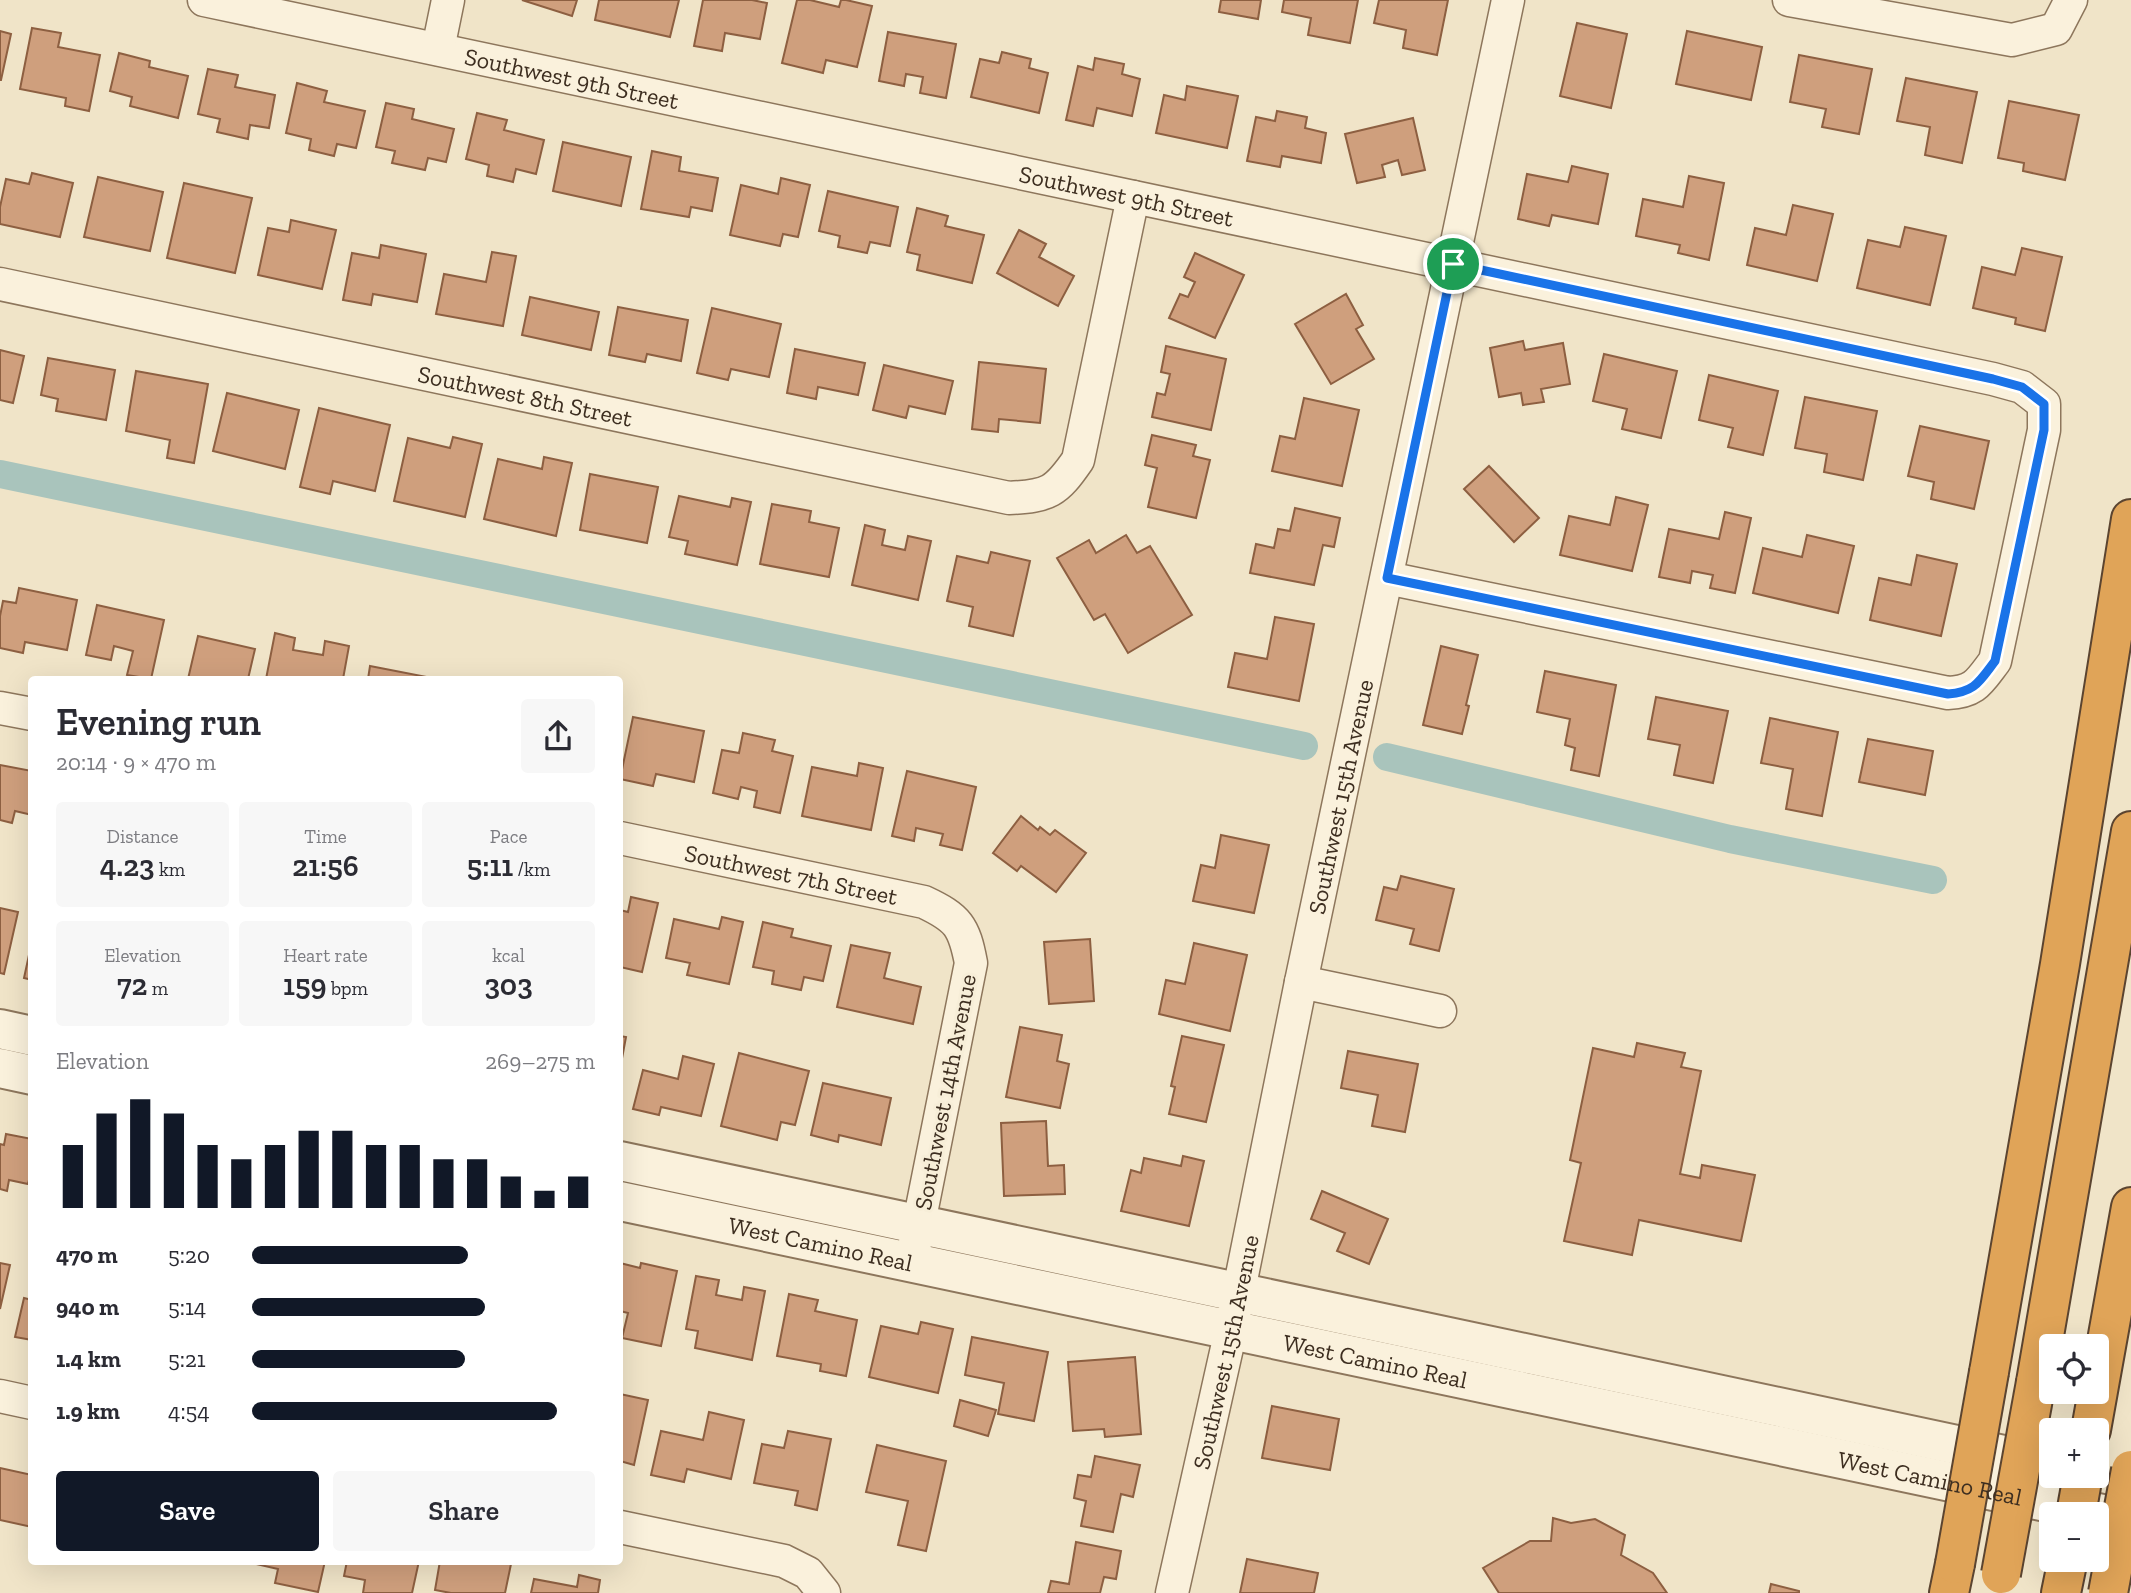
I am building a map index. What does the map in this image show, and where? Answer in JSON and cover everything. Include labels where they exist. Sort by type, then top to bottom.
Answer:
[{"type":"highway","points":[[1952,1578],[2058,977],[2131,519]]},
{"type":"highway","points":[[2000,1583],[2067,1214],[2131,831]]},
{"type":"highway","points":[[2095,1413],[2131,1207]]},
{"type":"highway","points":[[2108,1593],[2131,1470]]},
{"type":"street","name":"Southwest 9th Street","points":[[204,0],[1993,379],[2022,387],[2044,404],[2044,430],[1995,661],[1981,680],[1965,692],[1948,694],[1387,578]]},
{"type":"street","points":[[438,49],[448,0]]},
{"type":"street","name":"Southwest 15th Avenue","points":[[1172,1593],[1231,1330],[1301,982],[1508,0]]},
{"type":"street","points":[[1789,0],[2012,40],[2056,29],[2071,0]]},
{"type":"street","name":"Southwest 8th Street","points":[[0,284],[1009,498],[1037,497],[1062,483],[1078,460],[1133,197]]},
{"type":"street","points":[[0,708],[28,713]]},
{"type":"street","name":"Southwest 7th Street","points":[[623,839],[923,902],[948,914],[956,924]]},
{"type":"street","name":"Southwest 14th Avenue","points":[[911,1262],[971,963],[965,935],[956,924]]},
{"type":"street","points":[[1301,982],[1440,1011]]},
{"type":"street","points":[[0,1030],[28,1035]]},
{"type":"street","points":[[0,1068],[28,1074]]},
{"type":"street","name":"West Camino Real","points":[[623,1162],[2039,1462]]},
{"type":"street","name":"West Camino Real","points":[[623,1202],[2131,1520]]},
{"type":"street","points":[[0,1396],[28,1402]]},
{"type":"street","points":[[2109,1478],[2131,1482]]},
{"type":"street","points":[[623,1528],[784,1561],[816,1583]]},
{"type":"building","points":[[522,0],[577,0],[572,16]]},
{"type":"building","points":[[599,0],[679,0],[670,37],[595,20]]},
{"type":"building","points":[[703,0],[752,0],[767,3],[760,39],[725,33],[722,51],[694,46]]},
{"type":"building","points":[[797,0],[810,0],[839,7],[841,0],[846,0],[872,6],[857,67],[826,60],[823,73],[782,63]]},
{"type":"building","points":[[1221,0],[1261,0],[1258,19],[1219,12]]},
{"type":"building","points":[[1284,0],[1358,0],[1350,43],[1308,35],[1311,18],[1282,12]]},
{"type":"building","points":[[1379,0],[1448,0],[1437,55],[1403,48],[1406,30],[1374,23]]},
{"type":"building","points":[[1577,23],[1627,34],[1611,108],[1560,96]]},
{"type":"building","points":[[32,28],[61,33],[58,47],[100,55],[89,111],[65,106],[66,98],[20,89]]},
{"type":"building","points":[[0,31],[11,34],[1,80],[0,80]]},
{"type":"building","points":[[1687,31],[1762,47],[1751,100],[1676,84]]},
{"type":"building","points":[[888,32],[956,44],[946,98],[920,93],[923,77],[906,74],[904,86],[879,81]]},
{"type":"building","points":[[1002,52],[1031,59],[1029,68],[1048,73],[1039,113],[971,97],[980,59],[999,63]]},
{"type":"building","points":[[119,53],[150,61],[149,67],[188,76],[178,118],[130,106],[132,97],[110,91]]},
{"type":"building","points":[[1799,55],[1872,69],[1859,134],[1822,127],[1826,109],[1790,102]]},
{"type":"building","points":[[1095,58],[1124,64],[1122,74],[1140,79],[1132,116],[1097,108],[1093,126],[1066,120],[1078,66],[1093,70]]},
{"type":"building","points":[[208,69],[238,75],[235,87],[275,95],[269,128],[250,125],[248,139],[217,132],[220,119],[198,114]]},
{"type":"building","points":[[1906,78],[1977,92],[1962,163],[1925,155],[1930,127],[1897,121]]},
{"type":"building","points":[[297,83],[327,91],[324,102],[365,111],[356,148],[337,144],[334,156],[309,150],[311,139],[286,133]]},
{"type":"building","points":[[1187,86],[1238,96],[1227,148],[1156,133],[1164,95],[1185,100]]},
{"type":"building","points":[[2009,101],[2079,115],[2065,180],[2023,171],[2024,163],[1998,158]]},
{"type":"building","points":[[386,103],[414,109],[412,119],[454,129],[446,162],[428,158],[425,170],[392,163],[395,151],[376,147]]},
{"type":"building","points":[[1277,111],[1307,117],[1305,128],[1326,133],[1321,163],[1282,156],[1280,167],[1247,161],[1256,117],[1275,121]]},
{"type":"building","points":[[477,113],[507,120],[504,130],[544,140],[536,174],[516,169],[513,182],[487,176],[489,165],[466,159]]},
{"type":"building","points":[[1413,118],[1425,170],[1402,175],[1398,160],[1382,165],[1385,177],[1357,183],[1345,134]]},
{"type":"building","points":[[563,142],[631,157],[621,206],[553,191]]},
{"type":"building","points":[[652,151],[681,157],[679,171],[718,178],[712,211],[691,207],[689,217],[641,209]]},
{"type":"building","points":[[1572,166],[1608,174],[1598,224],[1552,215],[1549,226],[1518,219],[1527,174],[1568,182]]},
{"type":"building","points":[[32,173],[73,183],[60,237],[0,224],[0,207],[6,179],[29,184]]},
{"type":"building","points":[[1689,176],[1724,183],[1709,260],[1678,253],[1680,245],[1636,236],[1643,199],[1683,207]]},
{"type":"building","points":[[98,177],[163,192],[150,251],[84,237]]},
{"type":"building","points":[[781,178],[810,185],[798,237],[783,234],[780,246],[730,235],[741,185],[778,194]]},
{"type":"building","points":[[184,183],[252,198],[235,273],[167,258]]},
{"type":"building","points":[[828,191],[898,207],[890,246],[870,242],[867,253],[838,247],[840,236],[819,231]]},
{"type":"building","points":[[1793,205],[1833,214],[1817,281],[1747,265],[1755,228],[1786,235]]},
{"type":"building","points":[[917,208],[948,216],[945,226],[984,235],[972,283],[917,270],[920,255],[907,252]]},
{"type":"building","points":[[291,220],[336,230],[322,289],[258,275],[268,228],[289,232]]},
{"type":"building","points":[[1905,227],[1946,236],[1930,305],[1857,288],[1868,240],[1900,247]]},
{"type":"building","points":[[1019,230],[1046,244],[1039,257],[1074,276],[1058,306],[997,273]]},
{"type":"building","points":[[381,245],[426,254],[417,302],[373,294],[371,305],[343,300],[352,253],[379,258]]},
{"type":"building","points":[[2022,248],[2062,257],[2045,331],[2015,324],[2016,318],[1973,308],[1982,267],[2015,275]]},
{"type":"building","points":[[492,252],[516,256],[503,326],[436,314],[444,274],[486,282]]},
{"type":"building","points":[[1195,253],[1244,275],[1215,338],[1169,318],[1180,294],[1188,297],[1195,282],[1184,277]]},
{"type":"building","points":[[1346,294],[1363,325],[1356,329],[1374,359],[1331,384],[1295,324]]},
{"type":"building","points":[[530,297],[599,312],[591,350],[522,335]]},
{"type":"building","points":[[618,307],[688,320],[681,361],[647,354],[645,362],[609,355]]},
{"type":"building","points":[[712,308],[781,324],[769,377],[731,369],[728,380],[697,373]]},
{"type":"building","points":[[1523,341],[1525,350],[1563,343],[1570,384],[1541,389],[1544,402],[1523,405],[1521,393],[1499,397],[1490,348]]},
{"type":"building","points":[[1166,346],[1226,359],[1211,430],[1152,417],[1157,393],[1165,395],[1170,374],[1161,372]]},
{"type":"building","points":[[795,349],[865,363],[858,395],[818,387],[816,399],[787,393]]},
{"type":"building","points":[[0,350],[24,356],[13,403],[0,400]]},
{"type":"building","points":[[1604,354],[1677,371],[1661,438],[1622,429],[1627,409],[1593,401]]},
{"type":"building","points":[[48,358],[115,370],[106,420],[56,411],[58,399],[41,395]]},
{"type":"building","points":[[979,362],[1046,369],[1040,423],[999,419],[998,432],[972,429]]},
{"type":"building","points":[[884,365],[953,381],[945,414],[909,406],[906,418],[873,410]]},
{"type":"building","points":[[136,371],[208,384],[194,463],[167,458],[170,440],[126,431]]},
{"type":"building","points":[[1709,375],[1778,391],[1763,455],[1728,447],[1733,428],[1699,420]]},
{"type":"building","points":[[227,393],[299,410],[285,469],[213,451]]},
{"type":"building","points":[[1805,397],[1877,411],[1863,480],[1824,472],[1827,454],[1795,448]]},
{"type":"building","points":[[1304,398],[1359,410],[1342,486],[1272,471],[1280,436],[1295,439]]},
{"type":"building","points":[[319,408],[390,425],[375,491],[333,481],[330,494],[300,487]]},
{"type":"building","points":[[1920,426],[1989,441],[1974,509],[1931,499],[1934,482],[1908,476]]},
{"type":"building","points":[[1152,435],[1196,445],[1193,456],[1210,460],[1196,518],[1148,507],[1157,468],[1145,465]]},
{"type":"building","points":[[453,437],[482,444],[465,517],[394,501],[408,438],[450,448]]},
{"type":"building","points":[[544,457],[572,463],[556,536],[484,519],[498,459],[542,469]]},
{"type":"building","points":[[1489,466],[1539,518],[1514,542],[1464,489]]},
{"type":"building","points":[[590,474],[658,487],[647,543],[580,530]]},
{"type":"building","points":[[679,496],[730,507],[732,498],[751,502],[737,565],[685,554],[688,541],[669,537]]},
{"type":"building","points":[[1616,497],[1648,505],[1632,571],[1560,555],[1569,516],[1610,525]]},
{"type":"building","points":[[772,504],[811,511],[809,522],[839,528],[829,577],[760,564]]},
{"type":"building","points":[[1295,508],[1340,518],[1334,547],[1323,545],[1314,585],[1250,573],[1256,544],[1274,548],[1278,529],[1290,531]]},
{"type":"building","points":[[1725,512],[1751,518],[1735,593],[1710,588],[1713,575],[1692,571],[1690,583],[1659,577],[1669,529],[1719,539]]},
{"type":"building","points":[[865,525],[885,530],[882,545],[905,550],[908,536],[931,541],[918,600],[852,585]]},
{"type":"building","points":[[1126,535],[1137,553],[1150,546],[1192,615],[1128,653],[1105,614],[1094,620],[1057,558],[1089,540],[1096,553]]},
{"type":"building","points":[[1807,535],[1854,546],[1838,613],[1753,593],[1763,548],[1802,557]]},
{"type":"building","points":[[991,552],[1030,561],[1013,636],[969,626],[973,607],[947,601],[957,556],[988,563]]},
{"type":"building","points":[[1917,555],[1957,564],[1941,636],[1870,620],[1879,578],[1911,585]]},
{"type":"building","points":[[19,588],[77,600],[67,650],[25,642],[23,653],[0,648],[3,601],[16,603]]},
{"type":"building","points":[[97,605],[164,620],[152,676],[127,675],[133,651],[114,646],[111,660],[86,655]]},
{"type":"building","points":[[1275,617],[1314,624],[1299,701],[1228,687],[1235,653],[1267,659]]},
{"type":"building","points":[[275,633],[295,638],[293,650],[323,655],[325,641],[349,646],[344,676],[267,676]]},
{"type":"building","points":[[198,636],[255,649],[249,676],[189,676]]},
{"type":"building","points":[[1441,646],[1478,655],[1462,734],[1423,725]]},
{"type":"building","points":[[370,666],[422,676],[368,676]]},
{"type":"building","points":[[1545,671],[1616,685],[1599,776],[1571,770],[1575,748],[1565,745],[1570,719],[1537,712]]},
{"type":"building","points":[[1656,697],[1728,711],[1713,783],[1674,775],[1680,745],[1648,739]]},
{"type":"building","points":[[633,717],[704,731],[694,782],[656,774],[653,786],[623,780],[623,765]]},
{"type":"building","points":[[1770,718],[1838,732],[1822,816],[1786,809],[1793,769],[1761,763]]},
{"type":"building","points":[[743,733],[775,740],[772,751],[793,756],[780,813],[754,807],[757,791],[741,787],[738,799],[713,793],[722,750],[739,753]]},
{"type":"building","points":[[1868,739],[1933,751],[1925,795],[1859,782]]},
{"type":"building","points":[[859,763],[883,768],[871,830],[802,816],[812,767],[857,776]]},
{"type":"building","points":[[0,765],[28,770],[28,814],[15,811],[12,823],[0,820]]},
{"type":"building","points":[[907,771],[976,787],[962,850],[940,845],[943,834],[916,828],[914,841],[892,836]]},
{"type":"building","points":[[1021,816],[1038,830],[1040,827],[1050,835],[1055,830],[1086,853],[1056,892],[1021,866],[1017,871],[993,853]]},
{"type":"building","points":[[1221,835],[1269,845],[1254,913],[1193,901],[1201,865],[1215,868]]},
{"type":"building","points":[[1401,876],[1454,889],[1439,951],[1410,944],[1414,929],[1376,920],[1384,887],[1397,890]]},
{"type":"building","points":[[631,897],[658,903],[642,972],[623,968],[623,911],[628,912]]},
{"type":"building","points":[[0,908],[18,912],[4,974],[0,973]]},
{"type":"building","points":[[722,917],[743,922],[729,984],[687,975],[690,963],[666,958],[674,919],[719,929]]},
{"type":"building","points":[[763,922],[793,929],[791,937],[831,946],[823,981],[804,977],[801,990],[772,984],[774,971],[753,967]]},
{"type":"building","points":[[1090,939],[1094,1001],[1049,1004],[1044,942]]},
{"type":"building","points":[[1194,943],[1247,955],[1230,1031],[1159,1014],[1166,980],[1185,984]]},
{"type":"building","points":[[851,945],[890,953],[884,978],[921,987],[913,1024],[837,1007]]},
{"type":"building","points":[[28,960],[28,979],[24,978]]},
{"type":"building","points":[[1020,1027],[1062,1035],[1057,1061],[1069,1064],[1060,1108],[1006,1097]]},
{"type":"building","points":[[1182,1036],[1224,1045],[1206,1122],[1169,1114],[1175,1087],[1171,1086]]},
{"type":"building","points":[[1637,1043],[1685,1053],[1681,1067],[1701,1071],[1680,1174],[1700,1178],[1702,1165],[1755,1175],[1741,1241],[1639,1220],[1632,1255],[1564,1241],[1581,1163],[1570,1160],[1593,1048],[1634,1057]]},
{"type":"building","points":[[1348,1051],[1418,1064],[1405,1132],[1372,1126],[1378,1095],[1341,1088]]},
{"type":"building","points":[[739,1053],[809,1071],[795,1125],[781,1122],[777,1140],[721,1126]]},
{"type":"building","points":[[683,1056],[714,1064],[701,1116],[661,1107],[659,1115],[633,1109],[643,1070],[678,1079]]},
{"type":"building","points":[[823,1083],[891,1098],[881,1145],[839,1135],[838,1142],[811,1135]]},
{"type":"building","points":[[1046,1121],[1048,1166],[1064,1165],[1065,1194],[1004,1196],[1001,1123]]},
{"type":"building","points":[[6,1134],[28,1138],[28,1184],[9,1180],[7,1191],[0,1189],[0,1144],[4,1145]]},
{"type":"building","points":[[1183,1156],[1204,1161],[1189,1226],[1121,1211],[1131,1170],[1141,1173],[1144,1158],[1181,1166]]},
{"type":"building","points":[[1322,1191],[1388,1219],[1369,1264],[1337,1251],[1345,1233],[1311,1219]]},
{"type":"building","points":[[0,1263],[10,1265],[0,1309]]},
{"type":"building","points":[[641,1263],[677,1271],[661,1346],[623,1338],[628,1313],[623,1312],[623,1264],[640,1268]]},
{"type":"building","points":[[696,1276],[719,1280],[716,1295],[742,1300],[744,1287],[765,1291],[752,1360],[695,1348],[698,1331],[686,1329]]},
{"type":"building","points":[[789,1294],[818,1300],[815,1311],[857,1320],[846,1376],[820,1371],[821,1364],[777,1356]]},
{"type":"building","points":[[24,1298],[28,1299],[28,1339],[15,1337]]},
{"type":"building","points":[[921,1322],[953,1329],[938,1393],[869,1377],[881,1326],[918,1334]]},
{"type":"building","points":[[972,1337],[1048,1352],[1034,1421],[998,1414],[1004,1383],[965,1375]]},
{"type":"building","points":[[1135,1357],[1141,1434],[1105,1437],[1104,1429],[1073,1431],[1068,1362]]},
{"type":"building","points":[[623,1395],[648,1400],[634,1465],[623,1462]]},
{"type":"building","points":[[960,1400],[996,1410],[988,1436],[954,1426]]},
{"type":"building","points":[[1272,1406],[1339,1419],[1330,1470],[1262,1458]]},
{"type":"building","points":[[709,1412],[744,1420],[731,1479],[687,1469],[684,1482],[651,1475],[661,1431],[703,1440]]},
{"type":"building","points":[[788,1431],[831,1439],[817,1510],[795,1505],[798,1491],[754,1483],[762,1444],[784,1448]]},
{"type":"building","points":[[877,1445],[946,1461],[926,1551],[898,1545],[908,1501],[866,1492]]},
{"type":"building","points":[[1095,1456],[1140,1465],[1133,1497],[1121,1494],[1113,1532],[1081,1526],[1086,1501],[1074,1498],[1078,1475],[1091,1477]]},
{"type":"building","points":[[0,1468],[28,1474],[28,1526],[0,1520]]},
{"type":"building","points":[[1553,1518],[1571,1523],[1595,1519],[1625,1535],[1621,1555],[1653,1573],[1667,1593],[1499,1593],[1483,1568],[1530,1541],[1551,1541]]},
{"type":"building","points":[[1076,1542],[1121,1551],[1116,1579],[1104,1577],[1100,1593],[1048,1593],[1051,1581],[1069,1584]]},
{"type":"building","points":[[1247,1559],[1318,1573],[1314,1593],[1240,1593]]},
{"type":"building","points":[[260,1565],[324,1565],[318,1592],[275,1583],[278,1569]]},
{"type":"building","points":[[346,1565],[418,1565],[412,1593],[363,1593],[365,1580],[344,1576]]},
{"type":"building","points":[[439,1565],[511,1565],[505,1593],[451,1593],[435,1590]]},
{"type":"building","points":[[579,1575],[600,1580],[598,1593],[531,1593],[534,1579],[577,1587]]},
{"type":"building","points":[[1771,1584],[1799,1591],[1799,1593],[1769,1593]]},
{"type":"waterway","points":[[0,474],[1304,746]]},
{"type":"waterway","points":[[1387,757],[1730,839],[1933,880]]},
{"type":"route","points":[[1453,264],[1993,379],[2022,387],[2044,404],[2044,430],[1995,661],[1981,680],[1965,692],[1948,694],[1387,578],[1453,264]]}]
